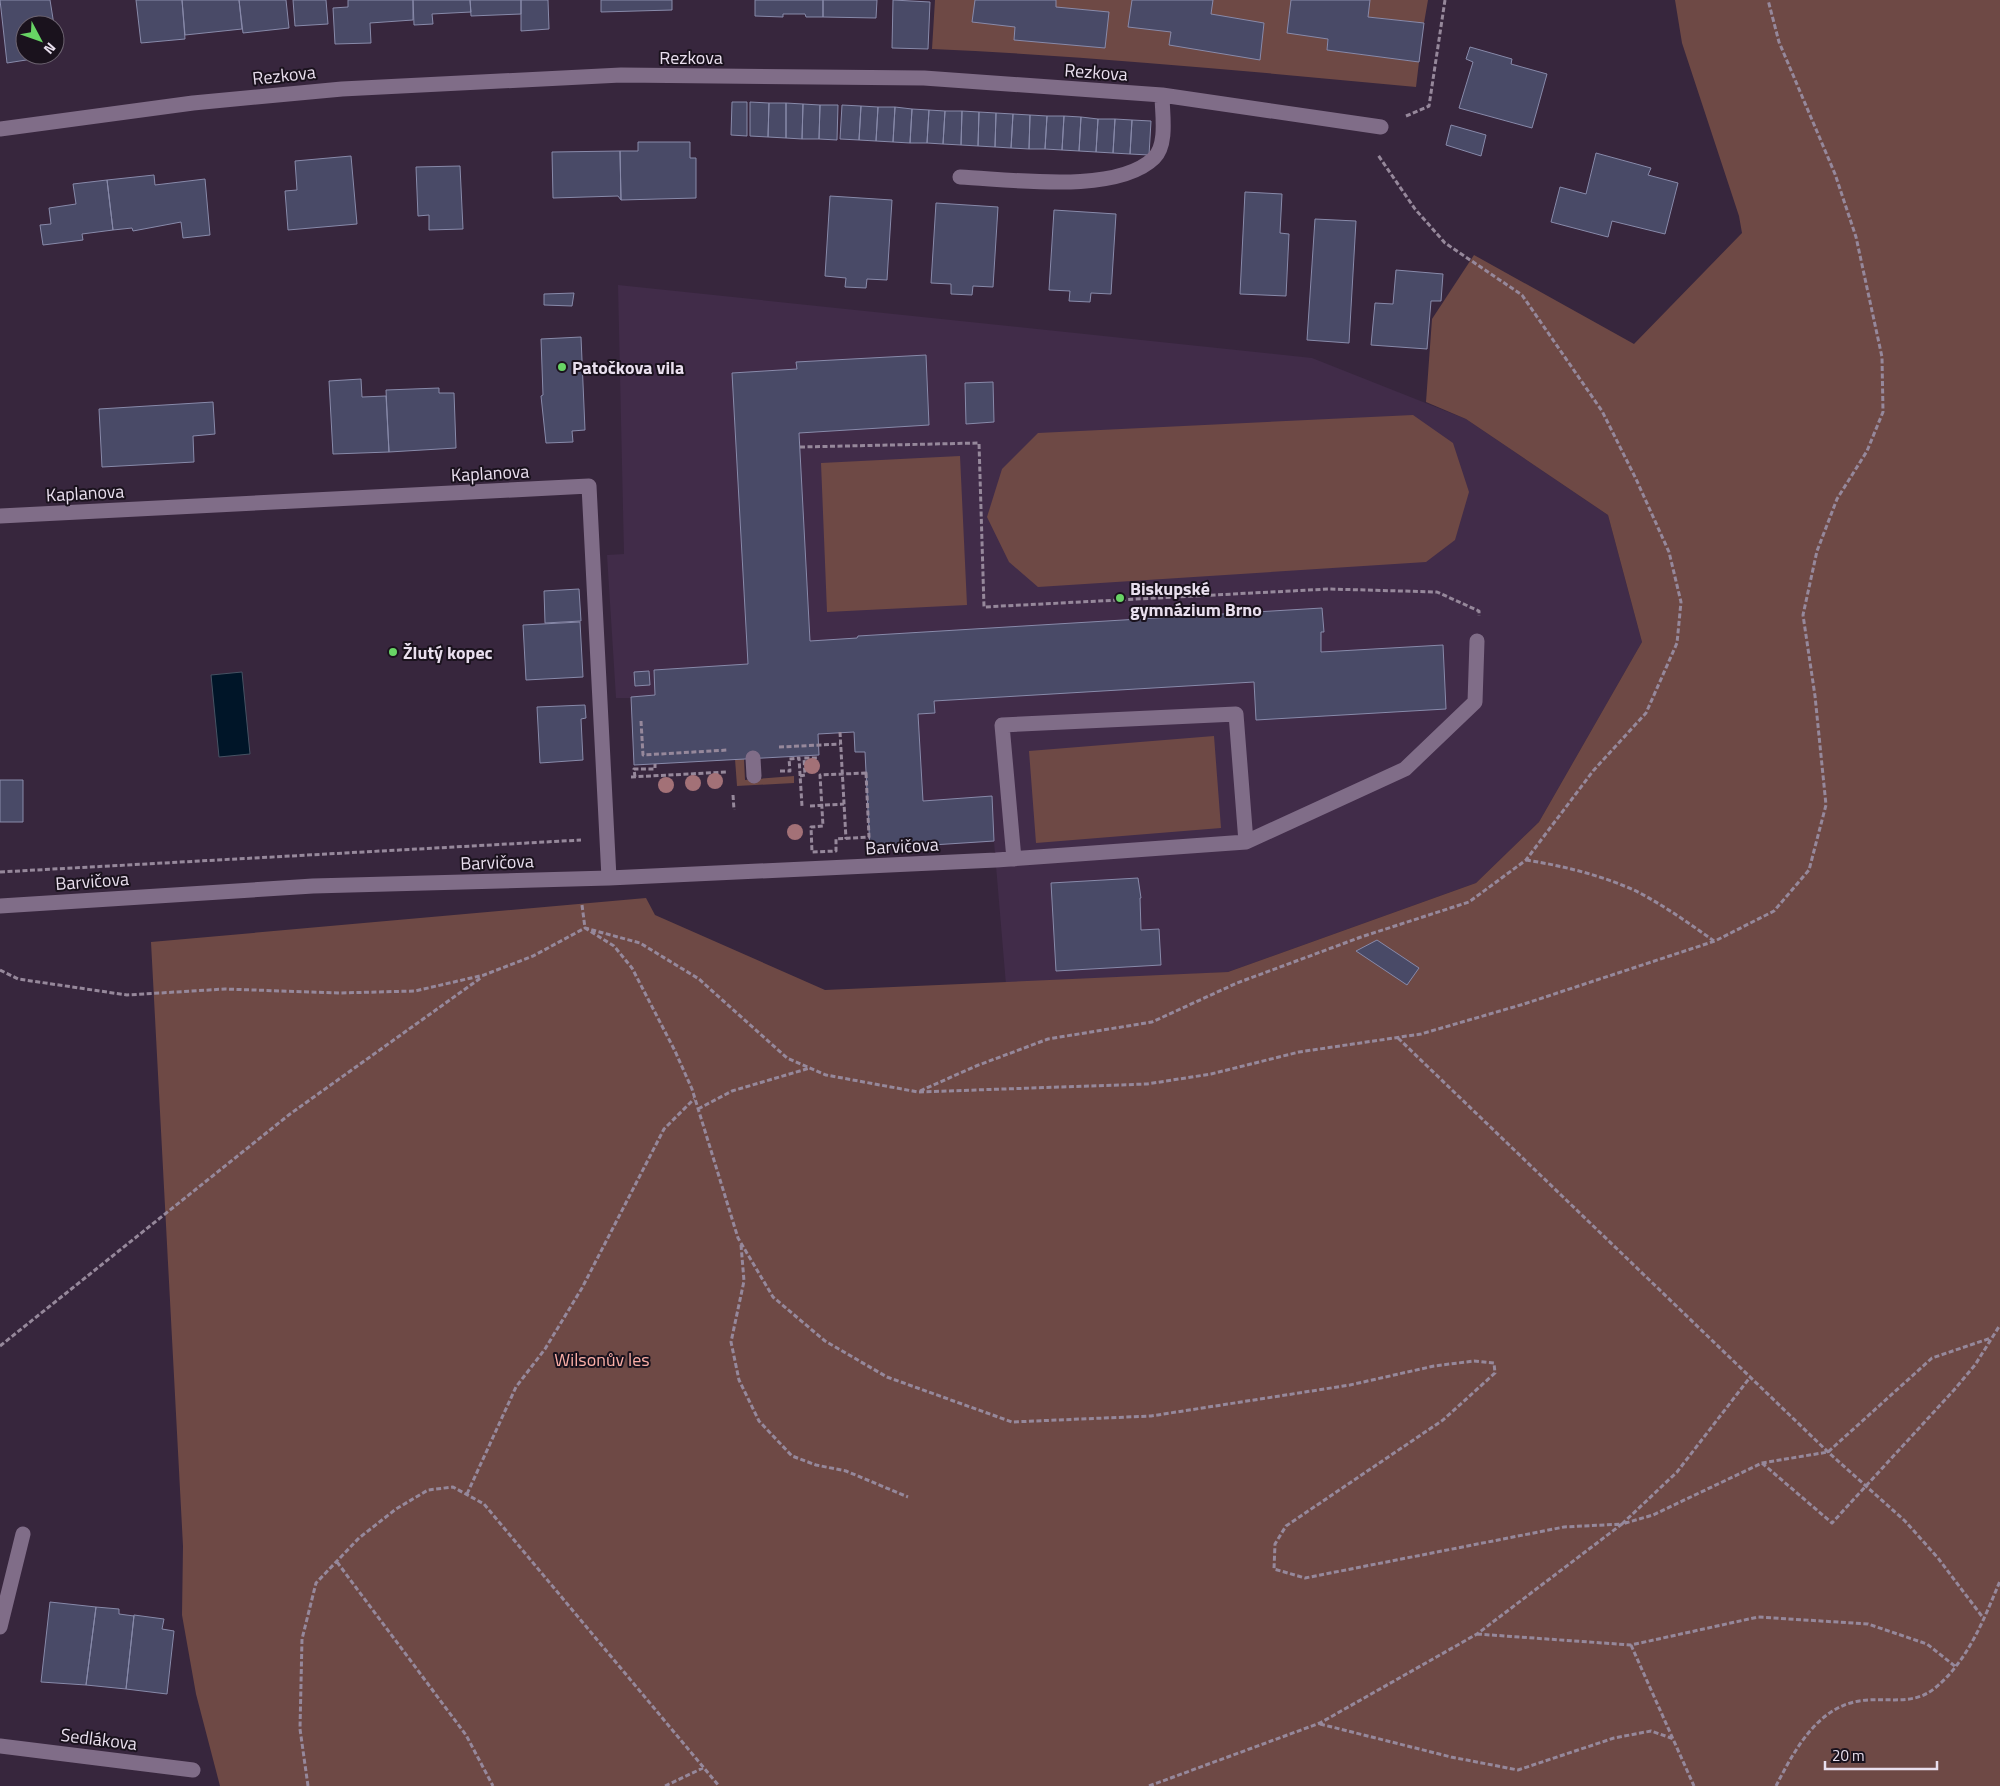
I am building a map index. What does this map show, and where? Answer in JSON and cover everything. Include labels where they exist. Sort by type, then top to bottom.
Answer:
[{"type":"street","name":"Rezkova","points":[[0,129],[193,103],[342,89],[621,75],[924,78],[1162,95],[1381,127]]},
{"type":"street","points":[[960,177],[1086,183],[1124,175],[1155,158],[1163,140],[1162,95]]},
{"type":"street","name":"Kaplanova","points":[[0,516],[589,486],[609,878]]},
{"type":"street","points":[[1014,859],[1002,725],[1236,714],[1246,842],[1405,769],[1475,702],[1478,641]]},
{"type":"street","points":[[753,758],[754,776]]},
{"type":"street","name":"Barvičova","points":[[0,906],[313,886],[609,878],[996,860],[1246,842]]},
{"type":"street","points":[[0,1627],[23,1534]]},
{"type":"street","name":"Sedlákova","points":[[0,1746],[193,1770]]},
{"type":"path","points":[[1428,106],[1445,0]]},
{"type":"path","points":[[918,1092],[976,1066],[1048,1039],[1152,1022],[1237,983],[1362,937],[1469,902],[1526,860],[1593,771],[1646,713],[1676,643],[1681,602],[1669,552],[1636,479],[1602,411],[1522,295],[1445,243],[1415,209],[1357,124]]},
{"type":"path","points":[[800,447],[979,443],[984,607],[1328,589],[1437,592],[1479,611],[1478,641]]},
{"type":"path","points":[[641,721],[643,755],[729,750]]},
{"type":"path","points":[[840,732],[846,838]]},
{"type":"path","points":[[777,747],[840,744]]},
{"type":"path","points":[[790,771],[789,759],[799,758],[802,806]]},
{"type":"path","points":[[800,776],[805,776],[804,758],[819,758]]},
{"type":"path","points":[[655,764],[655,769],[634,770],[635,777],[732,771]]},
{"type":"path","points":[[866,773],[869,837],[836,839],[836,851],[812,852],[811,827],[822,826],[820,775],[842,774],[866,773]]},
{"type":"path","points":[[733,794],[734,810]]},
{"type":"path","points":[[810,806],[844,804]]},
{"type":"path","points":[[0,872],[606,838]]},
{"type":"path","points":[[1526,860],[1565,867],[1638,892],[1671,910],[1715,941]]},
{"type":"path","points":[[585,928],[614,946],[632,968],[675,1051],[695,1098],[741,1244],[744,1281],[731,1342],[739,1380],[759,1421],[792,1456],[816,1465],[846,1471],[908,1497]]},
{"type":"path","points":[[0,1346],[290,1114],[484,975]]},
{"type":"path","points":[[1398,1038],[1828,1452],[1905,1521],[1938,1558],[1984,1619]]},
{"type":"path","points":[[698,1109],[732,1091],[811,1068]]},
{"type":"path","points":[[466,1494],[516,1386],[546,1349],[582,1288],[664,1129],[695,1098]]},
{"type":"path","points":[[741,1244],[773,1297],[825,1341],[888,1377],[1012,1422],[1151,1416],[1350,1385],[1434,1366],[1474,1362],[1494,1363],[1495,1373],[1443,1420],[1286,1526],[1275,1544],[1274,1568],[1305,1578],[1564,1527],[1622,1524],[1653,1515],[1762,1463],[1828,1452],[1932,1358],[1991,1338]]},
{"type":"path","points":[[1762,1463],[1832,1522],[1954,1390],[1975,1365],[2000,1325]]},
{"type":"path","points":[[1149,1786],[1320,1724],[1477,1634],[1622,1524],[1677,1472],[1751,1376]]},
{"type":"path","points":[[308,1786],[300,1729],[302,1639],[316,1583],[359,1538],[396,1509],[428,1490],[453,1487],[484,1504],[719,1786]]},
{"type":"path","points":[[337,1562],[466,1735],[493,1786]]},
{"type":"path","points":[[1776,1786],[1794,1752],[1824,1716],[1854,1702],[1907,1701],[1934,1689],[1956,1667],[1984,1619],[2000,1581]]},
{"type":"path","points":[[1477,1634],[1631,1644],[1758,1617],[1868,1624],[1927,1644],[1956,1667]]},
{"type":"path","points":[[1631,1644],[1694,1786]]},
{"type":"path","points":[[1320,1724],[1451,1757],[1518,1770],[1614,1738],[1651,1731],[1674,1739]]},
{"type":"path","points":[[665,1786],[703,1768]]},
{"type":"shaded area","name":"Biskupské gymnázium Brno","points":[[618,285],[1312,358],[1466,419],[1608,515],[1642,642],[1539,822],[1476,883],[1228,972],[1006,985],[994,842],[870,849],[865,752],[855,752],[854,732],[818,734],[819,755],[634,765],[631,698],[616,698],[607,555],[624,554]]},
{"type":"green space","points":[[935,0],[1291,0],[1328,39],[1327,50],[1419,62],[1416,87],[1114,60],[932,49]]},
{"type":"green space","points":[[1370,0],[1428,0],[1424,23],[1368,17]]},
{"type":"green space","name":"Wilsonův les","points":[[1675,0],[2000,0],[2000,1786],[220,1786],[196,1694],[182,1615],[183,1546],[151,942],[646,898],[655,915],[825,990],[1228,972],[1476,883],[1539,822],[1642,642],[1608,515],[1466,419],[1426,402],[1432,319],[1474,255],[1634,344],[1742,233],[1739,216],[1682,43]]},
{"type":"green space","points":[[1413,415],[1453,443],[1469,492],[1455,540],[1426,562],[1038,587],[1009,562],[987,517],[1002,469],[1038,433]]},
{"type":"green space","points":[[960,456],[967,605],[827,612],[821,463]]},
{"type":"green space","points":[[1214,736],[1221,828],[1036,843],[1029,751]]},
{"type":"green space","points":[[735,759],[744,759],[745,780],[794,776],[794,783],[737,786]]},
{"type":"water","points":[[242,672],[250,754],[219,757],[211,675]]},
{"type":"building","points":[[0,0],[50,0],[52,15],[15,15],[15,62],[7,63]]},
{"type":"building","points":[[136,0],[182,0],[185,39],[141,43]]},
{"type":"building","points":[[182,0],[239,0],[242,29],[185,35]]},
{"type":"building","points":[[239,0],[286,0],[289,28],[243,33]]},
{"type":"building","points":[[293,0],[326,0],[328,24],[295,26]]},
{"type":"building","points":[[348,0],[413,0],[413,20],[370,23],[371,43],[335,44],[333,8],[348,7]]},
{"type":"building","points":[[413,0],[470,0],[471,12],[432,14],[433,24],[414,25]]},
{"type":"building","points":[[470,0],[521,0],[521,14],[471,16]]},
{"type":"building","points":[[521,0],[548,0],[549,29],[521,31]]},
{"type":"building","points":[[601,0],[672,0],[672,10],[601,12]]},
{"type":"building","points":[[755,0],[823,0],[823,17],[806,17],[805,14],[783,14],[783,17],[755,16]]},
{"type":"building","points":[[823,0],[877,0],[876,18],[823,17]]},
{"type":"building","points":[[893,0],[930,2],[928,49],[892,48]]},
{"type":"building","points":[[975,0],[1056,0],[1056,7],[1109,12],[1105,48],[1014,40],[1015,27],[972,22]]},
{"type":"building","points":[[1132,0],[1213,0],[1211,14],[1264,23],[1260,60],[1169,45],[1171,32],[1128,27]]},
{"type":"building","points":[[1291,0],[1370,0],[1368,17],[1424,23],[1419,62],[1327,50],[1328,39],[1287,33]]},
{"type":"building","points":[[1470,47],[1512,59],[1511,64],[1547,74],[1532,128],[1459,108],[1473,62],[1466,59]]},
{"type":"building","points":[[732,102],[747,102],[747,136],[731,135]]},
{"type":"building","points":[[750,102],[769,103],[768,137],[750,136]]},
{"type":"building","points":[[769,103],[786,103],[786,138],[768,137]]},
{"type":"building","points":[[786,103],[803,104],[802,139],[786,138]]},
{"type":"building","points":[[803,104],[820,105],[819,139],[802,139]]},
{"type":"building","points":[[820,105],[838,105],[837,140],[819,139]]},
{"type":"building","points":[[842,105],[861,106],[859,140],[840,139]]},
{"type":"building","points":[[861,106],[878,107],[876,141],[859,140]]},
{"type":"building","points":[[878,107],[895,107],[893,142],[876,141]]},
{"type":"building","points":[[895,107],[912,109],[910,143],[893,142]]},
{"type":"building","points":[[912,109],[929,110],[927,143],[910,143]]},
{"type":"building","points":[[929,110],[945,111],[943,144],[927,143]]},
{"type":"building","points":[[945,111],[962,111],[961,145],[943,144]]},
{"type":"building","points":[[962,111],[979,112],[978,146],[961,145]]},
{"type":"building","points":[[979,112],[996,113],[995,147],[978,146]]},
{"type":"building","points":[[996,113],[1013,114],[1011,148],[995,147]]},
{"type":"building","points":[[1013,114],[1030,115],[1029,149],[1011,148]]},
{"type":"building","points":[[1030,115],[1047,116],[1045,149],[1029,149]]},
{"type":"building","points":[[1047,116],[1064,116],[1062,150],[1045,149]]},
{"type":"building","points":[[1064,116],[1081,117],[1079,151],[1062,150]]},
{"type":"building","points":[[1081,117],[1098,119],[1096,152],[1079,151]]},
{"type":"building","points":[[1098,119],[1115,119],[1113,153],[1096,152]]},
{"type":"building","points":[[1115,119],[1132,120],[1130,154],[1113,153]]},
{"type":"building","points":[[1132,120],[1151,121],[1149,155],[1130,154]]},
{"type":"building","points":[[1451,125],[1486,135],[1481,156],[1446,145]]},
{"type":"building","points":[[638,142],[690,142],[690,158],[696,158],[696,198],[621,200],[620,151],[638,151]]},
{"type":"building","points":[[620,151],[621,200],[618,196],[553,198],[552,152]]},
{"type":"building","points":[[1596,153],[1651,168],[1648,175],[1678,183],[1665,234],[1612,221],[1608,237],[1551,222],[1560,187],[1586,194]]},
{"type":"building","points":[[351,156],[357,224],[288,230],[285,191],[297,190],[295,161]]},
{"type":"building","points":[[460,166],[463,229],[429,230],[429,215],[418,216],[416,167]]},
{"type":"building","points":[[154,175],[155,185],[205,179],[210,235],[183,238],[181,222],[133,231],[132,228],[113,230],[107,180]]},
{"type":"building","points":[[107,180],[113,230],[82,234],[83,240],[43,245],[40,225],[51,224],[49,208],[76,204],[73,184]]},
{"type":"building","points":[[1245,192],[1282,194],[1280,233],[1289,234],[1286,296],[1240,294]]},
{"type":"building","points":[[830,196],[892,200],[887,280],[867,279],[866,288],[845,287],[846,278],[825,276]]},
{"type":"building","points":[[936,203],[998,207],[993,287],[973,286],[972,295],[951,294],[951,284],[931,283]]},
{"type":"building","points":[[1054,210],[1116,214],[1111,294],[1091,293],[1090,302],[1069,301],[1070,291],[1049,290]]},
{"type":"building","points":[[1315,219],[1356,221],[1349,343],[1307,340]]},
{"type":"building","points":[[1396,270],[1443,274],[1441,301],[1431,301],[1427,349],[1371,345],[1375,303],[1393,304]]},
{"type":"building","points":[[574,293],[572,306],[544,305],[544,294]]},
{"type":"building","name":"Patočkova vila","points":[[581,337],[585,430],[572,431],[573,442],[546,443],[541,396],[543,395],[541,339]]},
{"type":"building","points":[[926,355],[929,425],[799,433],[810,641],[857,638],[858,636],[1322,608],[1324,632],[1321,632],[1321,652],[1443,645],[1446,709],[1256,720],[1254,682],[934,701],[935,713],[918,714],[923,801],[992,796],[994,841],[870,849],[865,752],[855,752],[854,732],[818,734],[819,755],[634,765],[631,697],[655,695],[654,670],[748,664],[732,373],[797,369],[796,362]]},
{"type":"building","points":[[361,379],[362,397],[386,396],[389,452],[333,454],[329,381]]},
{"type":"building","points":[[993,382],[994,422],[966,424],[965,383]]},
{"type":"building","points":[[439,388],[439,393],[454,393],[456,448],[389,452],[386,390]]},
{"type":"building","points":[[213,402],[215,434],[193,436],[194,462],[102,467],[99,409]]},
{"type":"building","points":[[579,589],[581,621],[545,623],[544,591]]},
{"type":"building","points":[[580,622],[583,677],[526,680],[523,625]]},
{"type":"building","points":[[649,671],[650,685],[635,686],[634,672]]},
{"type":"building","points":[[585,705],[586,718],[581,719],[583,760],[540,763],[537,707]]},
{"type":"building","points":[[0,780],[23,780],[23,822],[0,822]]},
{"type":"building","points":[[1138,878],[1141,898],[1141,930],[1159,929],[1161,965],[1056,971],[1051,883]]},
{"type":"building","points":[[1377,940],[1419,968],[1407,985],[1356,951]]},
{"type":"building","points":[[50,1602],[96,1607],[86,1685],[41,1682]]},
{"type":"building","points":[[96,1607],[119,1609],[119,1614],[134,1616],[126,1689],[86,1685]]},
{"type":"building","points":[[134,1615],[164,1619],[162,1629],[174,1631],[167,1694],[126,1689]]},
{"type":"place","name":"Patočkova vila","points":[[562,367]]},
{"type":"place","name":"Biskupské gymnázium Brno","points":[[1120,598]]},
{"type":"place","name":"Žlutý kopec","points":[[393,652]]}]
